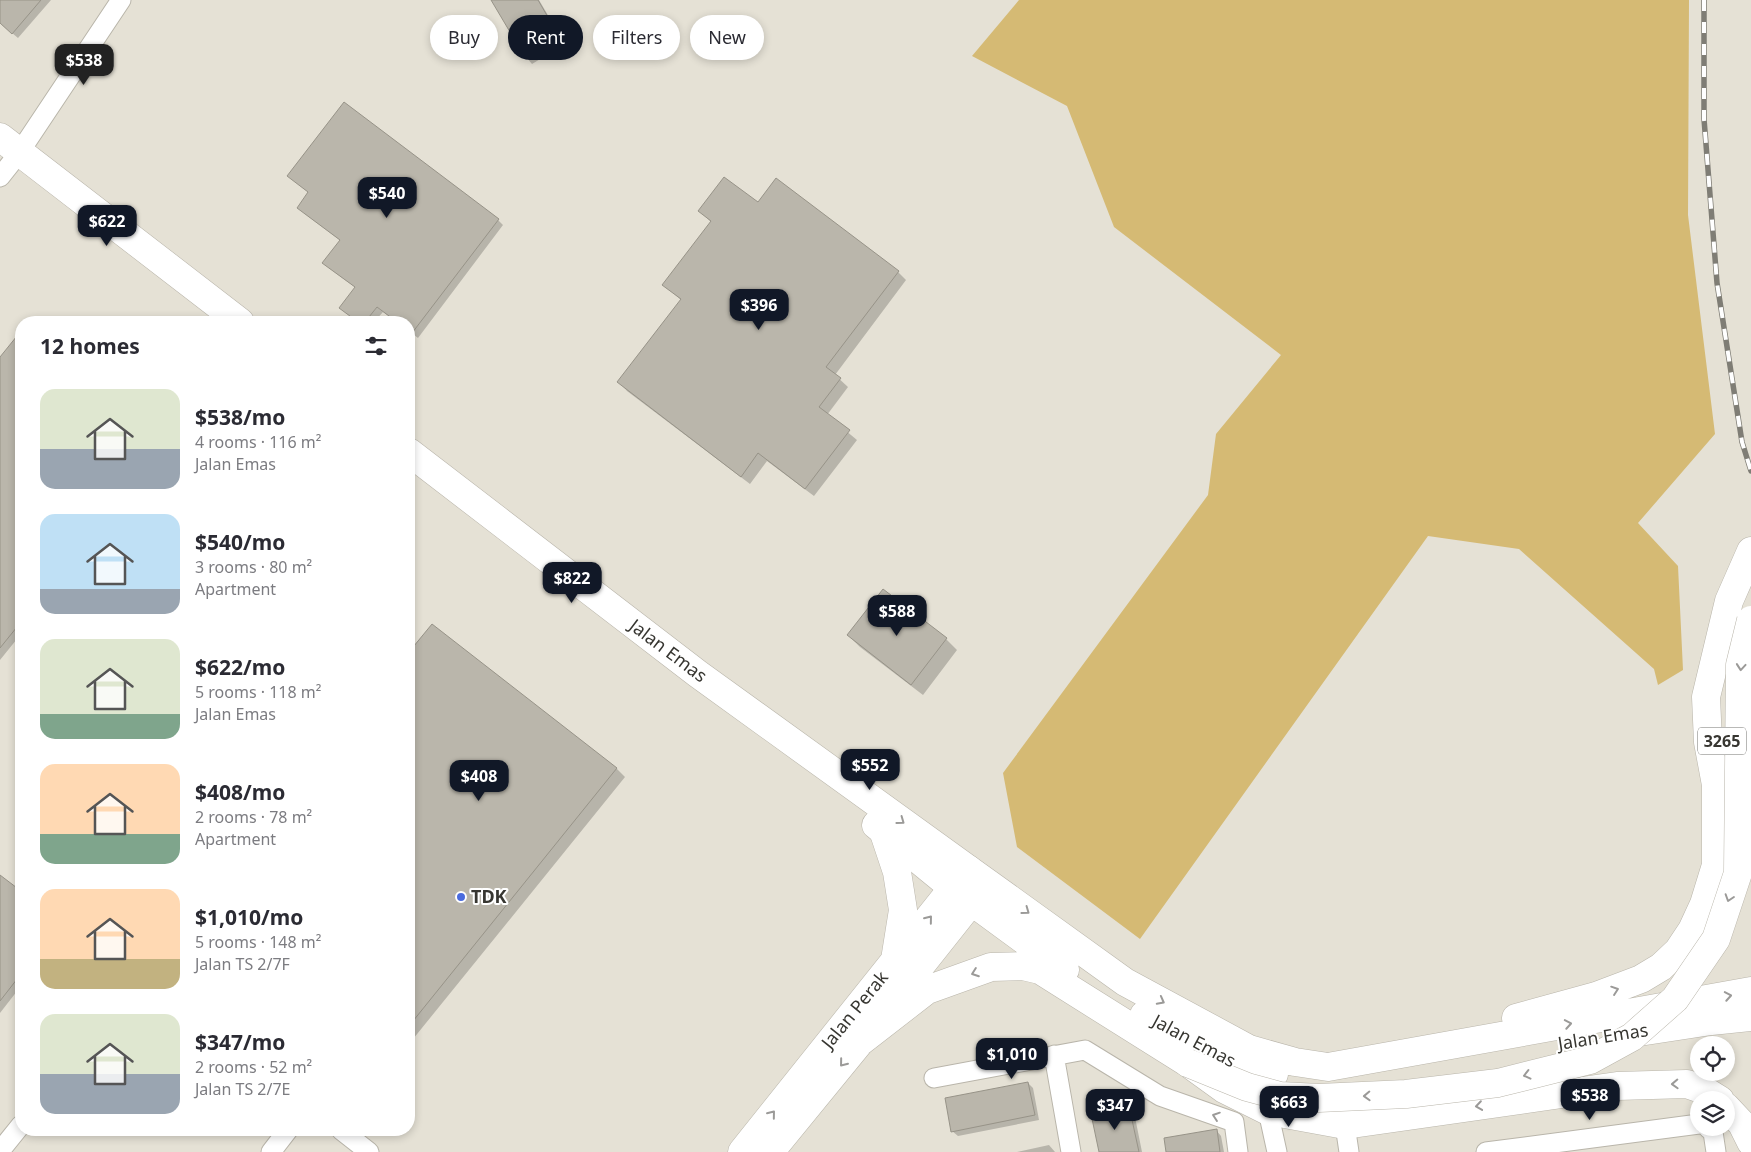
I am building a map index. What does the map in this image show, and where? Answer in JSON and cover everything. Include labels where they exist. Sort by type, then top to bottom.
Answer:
[{"type":"main road","points":[[10,145],[232,316]]},
{"type":"main road","name":"Jalan Emas","points":[[415,457],[762,722],[970,885],[1062,968],[1213,1054],[1243,1067],[1286,1077],[1326,1079],[1711,1021],[1751,1018]]},
{"type":"main road","name":"3265","points":[[1751,550],[1728,601],[1719,710],[1734,843],[1751,878]]},
{"type":"main road","points":[[1295,1062],[1408,1046],[1596,996],[1641,979],[1661,967],[1678,951],[1692,930],[1704,904],[1716,865],[1716,785],[1708,742],[1706,697],[1728,601]]},
{"type":"main road","points":[[1188,1063],[1247,1087],[1280,1096],[1320,1098],[1406,1094],[1498,1083],[1590,1060],[1632,1037],[1675,999],[1716,939],[1738,873],[1740,665],[1751,620]]},
{"type":"main road","name":"Jalan Emas","points":[[762,722],[884,833],[1125,982],[1249,1049],[1295,1062],[1328,1067],[1751,991]]},
{"type":"main road","points":[[884,833],[897,872],[902,910],[894,962]]},
{"type":"main road","name":"Jalan Perak","points":[[742,1152],[894,962],[970,885]]},
{"type":"main road","name":"Jalan Perak","points":[[770,1152],[860,1042],[970,885]]},
{"type":"main road","points":[[860,1042],[927,990],[991,967],[1023,966],[1040,970],[1188,1063],[1224,1089],[1268,1111],[1345,1125],[1616,1086],[1687,1084],[1706,1091]]},
{"type":"main road","points":[[1711,1021],[1751,1031]]},
{"type":"main road","points":[[1735,1117],[1742,1124],[1751,1142]]},
{"type":"street","points":[[0,177],[10,145],[121,0]]},
{"type":"street","points":[[934,1078],[1085,1050],[1160,1096],[1234,1122],[1238,1152]]},
{"type":"street","points":[[1054,1055],[1071,1152]]},
{"type":"street","points":[[1268,1111],[1277,1152]]},
{"type":"street","points":[[1345,1125],[1349,1152]]},
{"type":"street","points":[[1486,1152],[1690,1125]]},
{"type":"street","points":[[0,1151],[15,1132]]},
{"type":"street","points":[[270,1152],[283,1136]]},
{"type":"street","points":[[349,1136],[370,1152]]},
{"type":"street","points":[[1714,1136],[1716,1152]]},
{"type":"shaded area","points":[[1019,0],[1689,0],[1688,215],[1715,434],[1638,523],[1678,566],[1683,670],[1658,685],[1654,669],[1519,549],[1428,536],[1140,939],[1017,847],[1003,773],[1208,495],[1216,434],[1281,355],[1114,227],[1067,106],[972,56]]},
{"type":"building","points":[[0,0],[41,0],[12,34],[0,23]]},
{"type":"building","points":[[491,0],[538,0],[547,15],[508,15],[508,29]]},
{"type":"building","points":[[344,102],[499,219],[415,329],[415,316],[389,316],[377,307],[370,316],[350,316],[339,308],[355,287],[322,263],[340,240],[297,208],[308,192],[287,176]]},
{"type":"building","points":[[724,177],[758,202],[776,178],[899,271],[826,367],[841,378],[819,407],[850,430],[805,489],[758,453],[741,477],[617,382],[681,299],[662,285],[711,221],[698,211]]},
{"type":"building","points":[[15,338],[15,629],[0,648],[0,357]]},
{"type":"building","points":[[883,589],[947,638],[911,685],[847,635]]},
{"type":"building","name":"TDK","points":[[432,624],[617,768],[415,1019],[415,645]]},
{"type":"building","points":[[0,875],[15,886],[15,982],[0,1001]]},
{"type":"building","points":[[1028,1082],[1035,1115],[951,1132],[945,1098]]},
{"type":"building","points":[[1129,1106],[1139,1152],[1099,1152],[1091,1114]]},
{"type":"building","points":[[1217,1129],[1220,1152],[1166,1152],[1164,1138]]},
{"type":"railway","points":[[1704,0],[1704,119],[1717,283],[1742,442],[1751,471]]},
{"type":"place","name":"TDK","points":[[461,897]]}]
